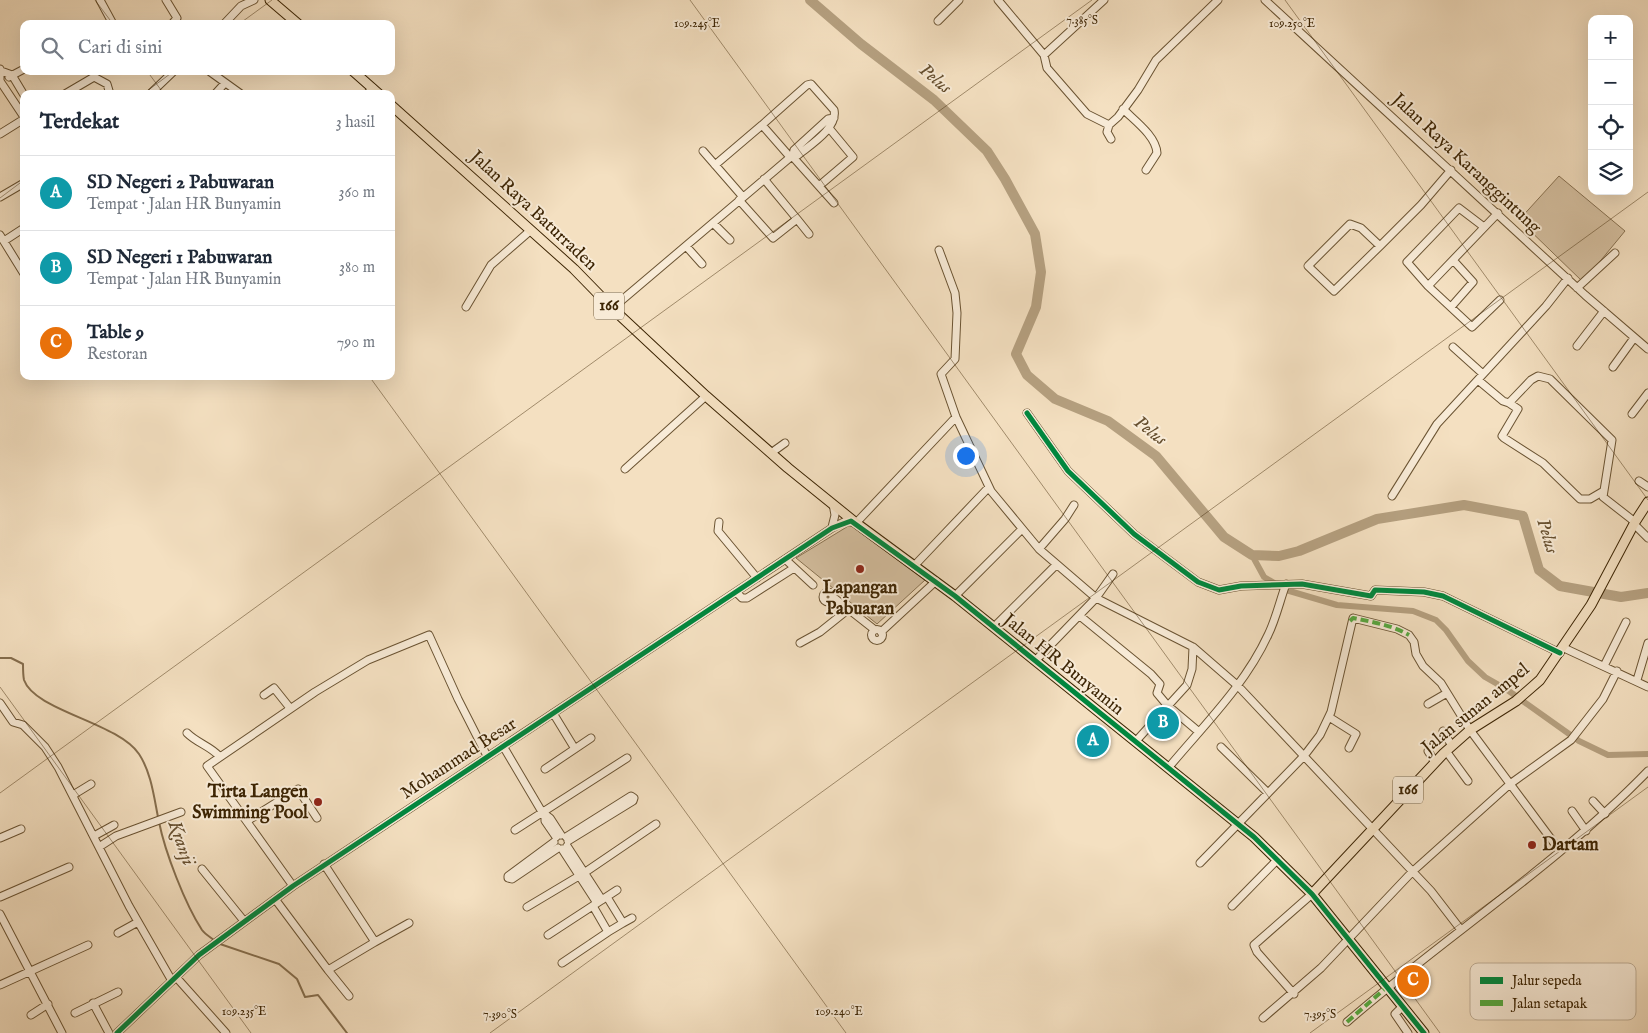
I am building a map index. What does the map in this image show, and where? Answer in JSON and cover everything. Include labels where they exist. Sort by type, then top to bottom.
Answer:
[{"type":"main road","points":[[270,0],[293,20]]},
{"type":"main road","points":[[357,75],[371,90]]},
{"type":"main road","name":"Jalan Raya Baturraden","points":[[395,109],[531,230],[706,396],[771,453],[856,523]]},
{"type":"main road","name":"Jalan sunan ampel","points":[[1312,894],[1435,762],[1470,730],[1525,694],[1540,680],[1591,605],[1634,523],[1648,502]]},
{"type":"main road","name":"Jalan HR Bunyamin","points":[[856,523],[936,581],[1240,824],[1312,894],[1424,1033]]},
{"type":"street","points":[[100,0],[111,20]]},
{"type":"street","points":[[166,0],[177,18],[175,20]]},
{"type":"street","points":[[228,20],[241,6],[254,0]]},
{"type":"street","points":[[938,20],[959,0]]},
{"type":"street","points":[[998,0],[1044,55],[1047,68],[1087,114],[1109,125]]},
{"type":"street","points":[[1044,55],[1104,0]]},
{"type":"street","points":[[1112,139],[1107,132],[1109,125],[1123,109],[1156,60],[1218,0]]},
{"type":"street","name":"Jalan Raya Karanggintung","points":[[1266,1],[1498,213],[1577,288],[1648,349]]},
{"type":"street","points":[[20,112],[0,81],[1,70],[12,75],[21,90]]},
{"type":"street","points":[[0,81],[20,70]]},
{"type":"street","points":[[154,90],[170,75]]},
{"type":"street","points":[[214,75],[235,90]]},
{"type":"street","points":[[72,90],[94,77],[107,84],[109,90]]},
{"type":"street","points":[[219,90],[225,83]]},
{"type":"street","points":[[715,165],[811,84],[834,110],[834,118],[829,128],[798,155],[791,156]]},
{"type":"street","points":[[1123,109],[1150,137],[1156,146],[1157,153],[1146,170]]},
{"type":"street","points":[[614,310],[622,300],[791,156],[794,150],[821,125],[828,119],[834,118]]},
{"type":"street","points":[[0,134],[20,121]]},
{"type":"street","points":[[762,125],[834,203]]},
{"type":"street","points":[[819,186],[853,158],[829,128]]},
{"type":"street","points":[[703,151],[772,238],[797,219]]},
{"type":"street","points":[[1380,246],[1361,228],[1350,224],[1308,266],[1334,290],[1380,246],[1451,170]]},
{"type":"street","points":[[764,179],[809,234]]},
{"type":"street","points":[[0,197],[20,185]]},
{"type":"street","points":[[1484,227],[1459,208],[1409,260],[1409,266],[1470,326],[1475,326],[1500,300]]},
{"type":"street","points":[[1428,286],[1498,213]]},
{"type":"street","points":[[713,223],[730,240]]},
{"type":"street","points":[[20,230],[2,238],[20,267]]},
{"type":"street","points":[[466,307],[491,265],[531,230]]},
{"type":"street","points":[[686,246],[702,264]]},
{"type":"street","points":[[939,250],[955,292],[955,359],[941,374],[956,417],[990,488],[1039,549],[1096,598],[1193,647],[1238,686],[1357,810],[1372,830],[1431,891],[1461,930]]},
{"type":"street","points":[[1577,288],[1615,253]]},
{"type":"street","points":[[1451,308],[1473,282],[1453,260]]},
{"type":"street","points":[[1392,496],[1429,435],[1546,306],[1568,278]]},
{"type":"street","points":[[1577,346],[1604,311]]},
{"type":"street","points":[[1613,367],[1634,338]]},
{"type":"street","points":[[1453,347],[1484,374]]},
{"type":"street","points":[[1509,403],[1531,380],[1538,376],[1550,379],[1612,440],[1610,463],[1602,492],[1605,500],[1634,523],[1648,538]]},
{"type":"street","points":[[1478,380],[1503,401],[1518,409],[1502,436],[1504,438],[1543,463],[1580,499],[1590,499],[1602,492]]},
{"type":"street","points":[[1632,414],[1648,393]]},
{"type":"street","points":[[625,469],[706,396]]},
{"type":"street","points":[[1027,413],[1068,471],[1134,534],[1198,582],[1219,590],[1241,586],[1302,584],[1371,596],[1375,590],[1424,592],[1440,595],[1562,650],[1617,671],[1648,687]]},
{"type":"street","points":[[832,528],[846,521],[856,523],[956,417]]},
{"type":"street","points":[[771,453],[785,442]]},
{"type":"street","points":[[1639,481],[1648,487]]},
{"type":"street","points":[[914,566],[990,488]]},
{"type":"street","points":[[831,502],[834,506],[835,515],[832,528]]},
{"type":"street","points":[[1039,549],[1065,519],[1074,505]]},
{"type":"street","points":[[719,522],[718,531],[757,578]]},
{"type":"street","name":"Mohammad Besar","points":[[117,1033],[210,946],[324,864],[832,528]]},
{"type":"street","points":[[955,596],[1022,529]]},
{"type":"street","points":[[785,559],[813,585]]},
{"type":"street","points":[[994,627],[1056,565]]},
{"type":"street","points":[[736,592],[742,598],[747,598],[794,568]]},
{"type":"street","points":[[1036,660],[1080,616],[1113,574]]},
{"type":"street","points":[[876,632],[936,581]]},
{"type":"street","points":[[1169,767],[1238,686],[1269,634],[1286,584]]},
{"type":"street","points":[[832,599],[876,632],[845,612],[832,599]]},
{"type":"street","points":[[800,642],[820,632],[845,612]]},
{"type":"street","points":[[1080,616],[1151,674],[1159,683],[1158,693],[1168,705],[1199,732]]},
{"type":"street","points":[[1200,864],[1304,756],[1320,735],[1329,717],[1353,618],[1397,629],[1414,640],[1416,654],[1423,666],[1441,683],[1470,730],[1560,851]]},
{"type":"street","points":[[1604,666],[1626,622]]},
{"type":"street","points":[[293,886],[248,821],[207,768],[208,764],[219,756],[290,708],[368,660],[429,635],[458,699],[488,756]]},
{"type":"street","points":[[1636,680],[1648,643]]},
{"type":"street","points":[[1136,741],[1187,685],[1192,669],[1193,647]]},
{"type":"street","points":[[1264,1018],[1294,994],[1349,940],[1412,872],[1510,784],[1571,740],[1603,699],[1617,671]]},
{"type":"street","points":[[264,695],[271,689],[275,689],[290,708]]},
{"type":"street","points":[[1428,704],[1447,693]]},
{"type":"street","points":[[0,703],[13,722],[22,724],[45,747],[73,795],[138,922],[174,979],[226,1033]]},
{"type":"street","points":[[554,713],[575,750]]},
{"type":"street","points":[[1329,717],[1356,733],[1357,736],[1349,748]]},
{"type":"street","points":[[1442,731],[1449,749],[1468,780]]},
{"type":"street","points":[[187,733],[198,742],[212,748],[219,756]]},
{"type":"street","points":[[546,769],[591,738]]},
{"type":"street","points":[[503,746],[544,814],[545,820],[562,842],[600,901],[623,923]]},
{"type":"street","points":[[1220,747],[1268,793]]},
{"type":"street","points":[[1430,747],[1428,751],[1435,762]]},
{"type":"street","points":[[515,830],[544,814],[627,758]]},
{"type":"street","points":[[1347,1022],[1388,986],[1586,830],[1605,814],[1648,771]]},
{"type":"street","points":[[73,795],[91,784]]},
{"type":"street","points":[[248,821],[298,789],[317,818]]},
{"type":"street","points":[[562,842],[508,878],[512,879],[562,842],[633,801],[634,798],[630,796],[562,842]]},
{"type":"street","points":[[1593,801],[1605,814]]},
{"type":"street","points":[[1572,811],[1586,830]]},
{"type":"street","points":[[99,847],[116,836],[181,812]]},
{"type":"street","points":[[527,907],[582,874],[656,824]]},
{"type":"street","points":[[94,836],[114,825]]},
{"type":"street","points":[[0,838],[20,829]]},
{"type":"street","points":[[1232,906],[1278,859]]},
{"type":"street","points":[[324,864],[375,942]]},
{"type":"street","points":[[0,897],[68,866]]},
{"type":"street","points":[[202,869],[244,921]]},
{"type":"street","points":[[548,935],[617,890]]},
{"type":"street","points":[[1294,994],[1257,952],[1254,945],[1312,894]]},
{"type":"street","points":[[275,899],[349,996]]},
{"type":"street","points":[[600,901],[608,932]]},
{"type":"street","points":[[0,914],[62,1033]]},
{"type":"street","points":[[562,963],[632,918]]},
{"type":"street","points":[[118,933],[138,922]]},
{"type":"street","points":[[328,970],[409,923]]},
{"type":"street","points":[[0,985],[88,945]]},
{"type":"street","points":[[75,1013],[118,992]]},
{"type":"street","points":[[93,1003],[109,1033]]},
{"type":"street","points":[[31,1015],[48,1004]]},
{"type":"street","points":[[1403,1006],[1395,1014],[1408,1033]]},
{"type":"shaded area","points":[[1559,176],[1625,231],[1583,282],[1519,220]]},
{"type":"shaded area","name":"Lapangan Pabuaran","points":[[850,525],[925,580],[877,624],[796,558]]},
{"type":"waterway","name":"Pelus","points":[[810,0],[861,44],[934,100],[987,151],[1005,179],[1035,234],[1041,272],[1036,307],[1016,354],[1027,375],[1055,399],[1108,421],[1156,456],[1224,537],[1252,555],[1279,556],[1299,551],[1377,519],[1464,505],[1523,516],[1539,570],[1560,586],[1621,597],[1648,593]]},
{"type":"waterway","points":[[1252,555],[1264,577],[1286,590],[1337,605],[1413,611],[1436,620],[1446,630],[1468,661],[1485,677],[1506,689],[1579,741],[1608,755],[1648,754]]},
{"type":"waterway","name":"Kranji","points":[[0,658],[11,658],[23,664],[24,680],[31,691],[44,700],[59,709],[113,733],[128,743],[139,754],[152,785],[158,817]]},
{"type":"waterway","name":"Kranji","points":[[159,822],[171,862],[189,906],[202,930],[214,940]]},
{"type":"waterway","name":"Kranji","points":[[220,944],[279,964],[297,979],[305,997],[318,995],[347,1033]]},
{"type":"marked path","points":[[1350,621],[1353,618],[1375,622],[1409,635]]},
{"type":"marked path","points":[[1347,1022],[1388,986]]},
{"type":"cycle path","points":[[1027,413],[1068,471],[1134,534],[1198,582],[1219,590],[1241,586],[1302,584],[1371,596],[1375,590],[1424,592],[1443,596],[1560,653]]},
{"type":"cycle path","points":[[117,1033],[199,955],[293,886],[832,528],[851,521],[955,596],[1254,837],[1312,894],[1424,1033]]},
{"type":"place","name":"Lapangan Pabuaran","points":[[860,569]]},
{"type":"place","name":"SD Negeri 1 Pabuwaran","points":[[1163,723]]},
{"type":"place","name":"SD Negeri 2 Pabuwaran","points":[[1093,741]]},
{"type":"place","name":"Tirta Langen Swimming Pool","points":[[318,802]]},
{"type":"place","name":"Dartam","points":[[1532,845]]},
{"type":"place","name":"Table 9","points":[[1413,981]]}]
